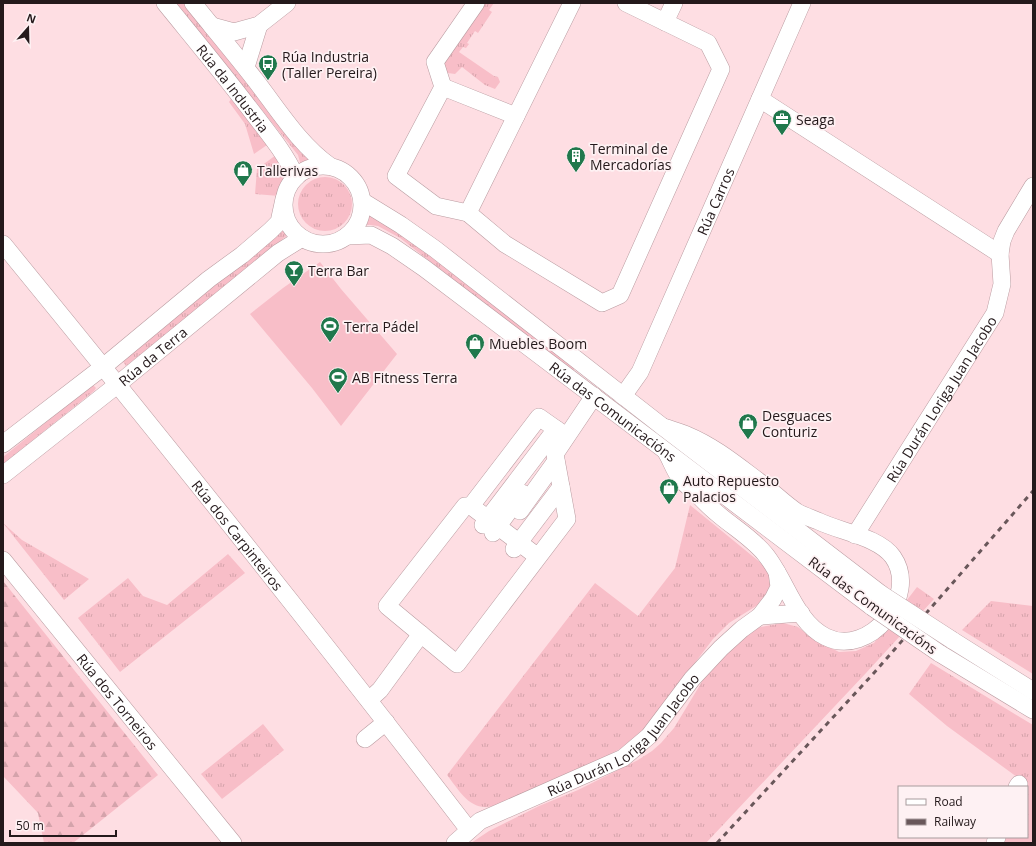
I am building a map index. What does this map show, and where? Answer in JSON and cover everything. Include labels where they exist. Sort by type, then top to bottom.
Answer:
[{"type":"street","name":"Rúa da Industria","points":[[165,3],[242,98],[285,155],[296,177]]},
{"type":"street","name":"Rúa da Industria","points":[[193,3],[246,67],[294,131],[319,159],[330,166]]},
{"type":"street","points":[[212,26],[234,32],[260,25],[287,3]]},
{"type":"street","points":[[476,3],[435,62],[443,87],[396,176],[436,206],[468,213],[505,244],[602,303],[620,295],[721,69],[708,43],[626,3]]},
{"type":"street","points":[[468,213],[572,3]]},
{"type":"street","points":[[665,22],[674,3]]},
{"type":"street","name":"Rúa Carros","points":[[623,396],[640,372],[802,3]]},
{"type":"street","points":[[246,67],[260,25]]},
{"type":"street","points":[[443,87],[516,116]]},
{"type":"street","points":[[760,99],[1000,254]]},
{"type":"street","points":[[302,238],[293,230],[287,221],[284,210],[284,199],[286,191],[296,177],[305,170],[317,166],[330,166],[342,170],[351,178],[358,189],[362,201],[361,214],[356,226],[347,236]]},
{"type":"street","name":"Rúa Durán Loriga Juan Jacobo","points":[[855,535],[995,313],[1002,284],[1000,254],[1002,241],[1033,186]]},
{"type":"street","name":"Rúa da Terra","points":[[3,444],[104,367],[209,279],[242,255],[270,231],[279,222],[284,199]]},
{"type":"street","name":"Rúa das Comunicacións","points":[[362,201],[401,225],[435,249],[663,427],[877,600],[939,653],[1033,710]]},
{"type":"street","name":"Rúa das Comunicacións","points":[[302,238],[317,243],[332,243],[347,236],[372,235],[392,246],[431,273],[666,452],[877,600],[952,640],[1033,691]]},
{"type":"street","name":"Rúa da Terra","points":[[3,475],[117,385],[278,253],[302,238]]},
{"type":"street","name":"Rúa dos Carpinteiros","points":[[3,244],[104,367],[369,700],[469,830]]},
{"type":"street","points":[[508,539],[471,506],[465,506],[460,510],[387,606],[457,664],[508,539],[561,432],[594,396]]},
{"type":"street","points":[[471,506],[539,417],[561,432]]},
{"type":"street","points":[[663,427],[688,435],[715,450],[798,512],[832,528],[868,539],[885,548],[894,558],[899,569],[900,591],[892,612],[875,630],[864,637],[844,642],[835,641],[825,637],[810,626],[766,554],[750,539],[717,514],[680,478],[666,452]]},
{"type":"street","points":[[508,539],[555,457],[561,432]]},
{"type":"street","points":[[508,539],[566,519],[555,457]]},
{"type":"street","points":[[508,539],[562,494]]},
{"type":"street","name":"Rúa dos Torneiros","points":[[3,560],[233,843]]},
{"type":"street","name":"Rúa Durán Loriga Juan Jacobo","points":[[455,843],[480,821],[623,758],[650,736],[692,679],[721,648],[742,629],[760,616],[773,599],[779,587],[777,572]]},
{"type":"street","points":[[760,616],[801,613]]},
{"type":"street","points":[[369,700],[380,690],[421,634]]},
{"type":"street","points":[[365,739],[386,722]]},
{"type":"green space","points":[[176,3],[184,3],[311,162],[301,166],[298,155]]},
{"type":"green space","points":[[479,3],[494,3],[489,10],[492,12],[478,33],[475,31],[467,43],[469,44],[466,48],[463,47],[459,52],[494,76],[498,77],[500,82],[495,89],[485,85],[462,67],[455,74],[448,73],[441,67]]},
{"type":"green space","points":[[231,99],[267,145],[254,154],[245,124],[229,102]]},
{"type":"green space","points":[[276,155],[284,175],[279,196],[255,194],[257,169]]},
{"type":"green space","points":[[325,177],[335,179],[344,185],[350,194],[352,204],[350,214],[344,223],[335,229],[325,231],[315,229],[306,223],[300,214],[298,204],[300,194],[306,185],[315,179]]},
{"type":"green space","points":[[368,214],[398,230],[576,367],[572,372],[400,238],[378,226],[363,224]]},
{"type":"green space","points":[[285,226],[290,233],[223,289],[126,366],[122,360]]},
{"type":"green space","name":"Terra Pádel","points":[[320,262],[341,289],[397,354],[341,426],[312,388],[250,314]]},
{"type":"green space","points":[[91,386],[96,388],[94,391],[3,464],[3,457]]},
{"type":"green space","points":[[690,505],[772,572],[771,589],[761,603],[729,623],[713,639],[694,664],[683,683],[636,739],[570,775],[493,806],[478,806],[472,803],[461,793],[447,775],[595,583],[638,616],[675,568]]},
{"type":"green space","points":[[3,523],[22,540],[89,579],[64,600]]},
{"type":"green space","points":[[228,554],[245,573],[120,672],[78,618],[128,578],[143,596],[167,605]]},
{"type":"green space","points":[[3,581],[158,775],[73,843],[44,843],[38,813],[3,776]]},
{"type":"green space","points":[[917,587],[934,599],[706,843],[471,843],[489,831],[539,806],[578,790],[638,760],[652,751],[674,728],[706,675],[722,656],[753,630],[783,623],[798,627],[813,639],[839,652],[856,651],[874,643]]},
{"type":"green space","points":[[991,601],[1033,606],[1033,674],[962,630]]},
{"type":"green space","points":[[931,663],[1033,725],[1033,843],[1004,843],[1006,838],[1028,838],[1028,786],[1022,786],[1017,777],[947,726],[909,694]]},
{"type":"green space","points":[[263,724],[284,750],[222,799],[201,774]]},
{"type":"railway","points":[[717,843],[873,674],[1033,491]]},
{"type":"place","name":"Rúa Industria (Taller Pereira)","points":[[268,81]]},
{"type":"place","name":"Seaga","points":[[782,136]]},
{"type":"place","name":"Terminal de Mercadorías","points":[[576,173]]},
{"type":"place","name":"Tallerivas","points":[[243,187]]},
{"type":"place","name":"Terra Bar","points":[[294,287]]},
{"type":"place","name":"Terra Pádel","points":[[330,343]]},
{"type":"place","name":"Muebles Boom","points":[[475,360]]},
{"type":"place","name":"AB Fitness Terra","points":[[338,394]]},
{"type":"place","name":"Desguaces Conturiz","points":[[748,440]]},
{"type":"place","name":"Auto Repuesto Palacios","points":[[669,505]]}]
